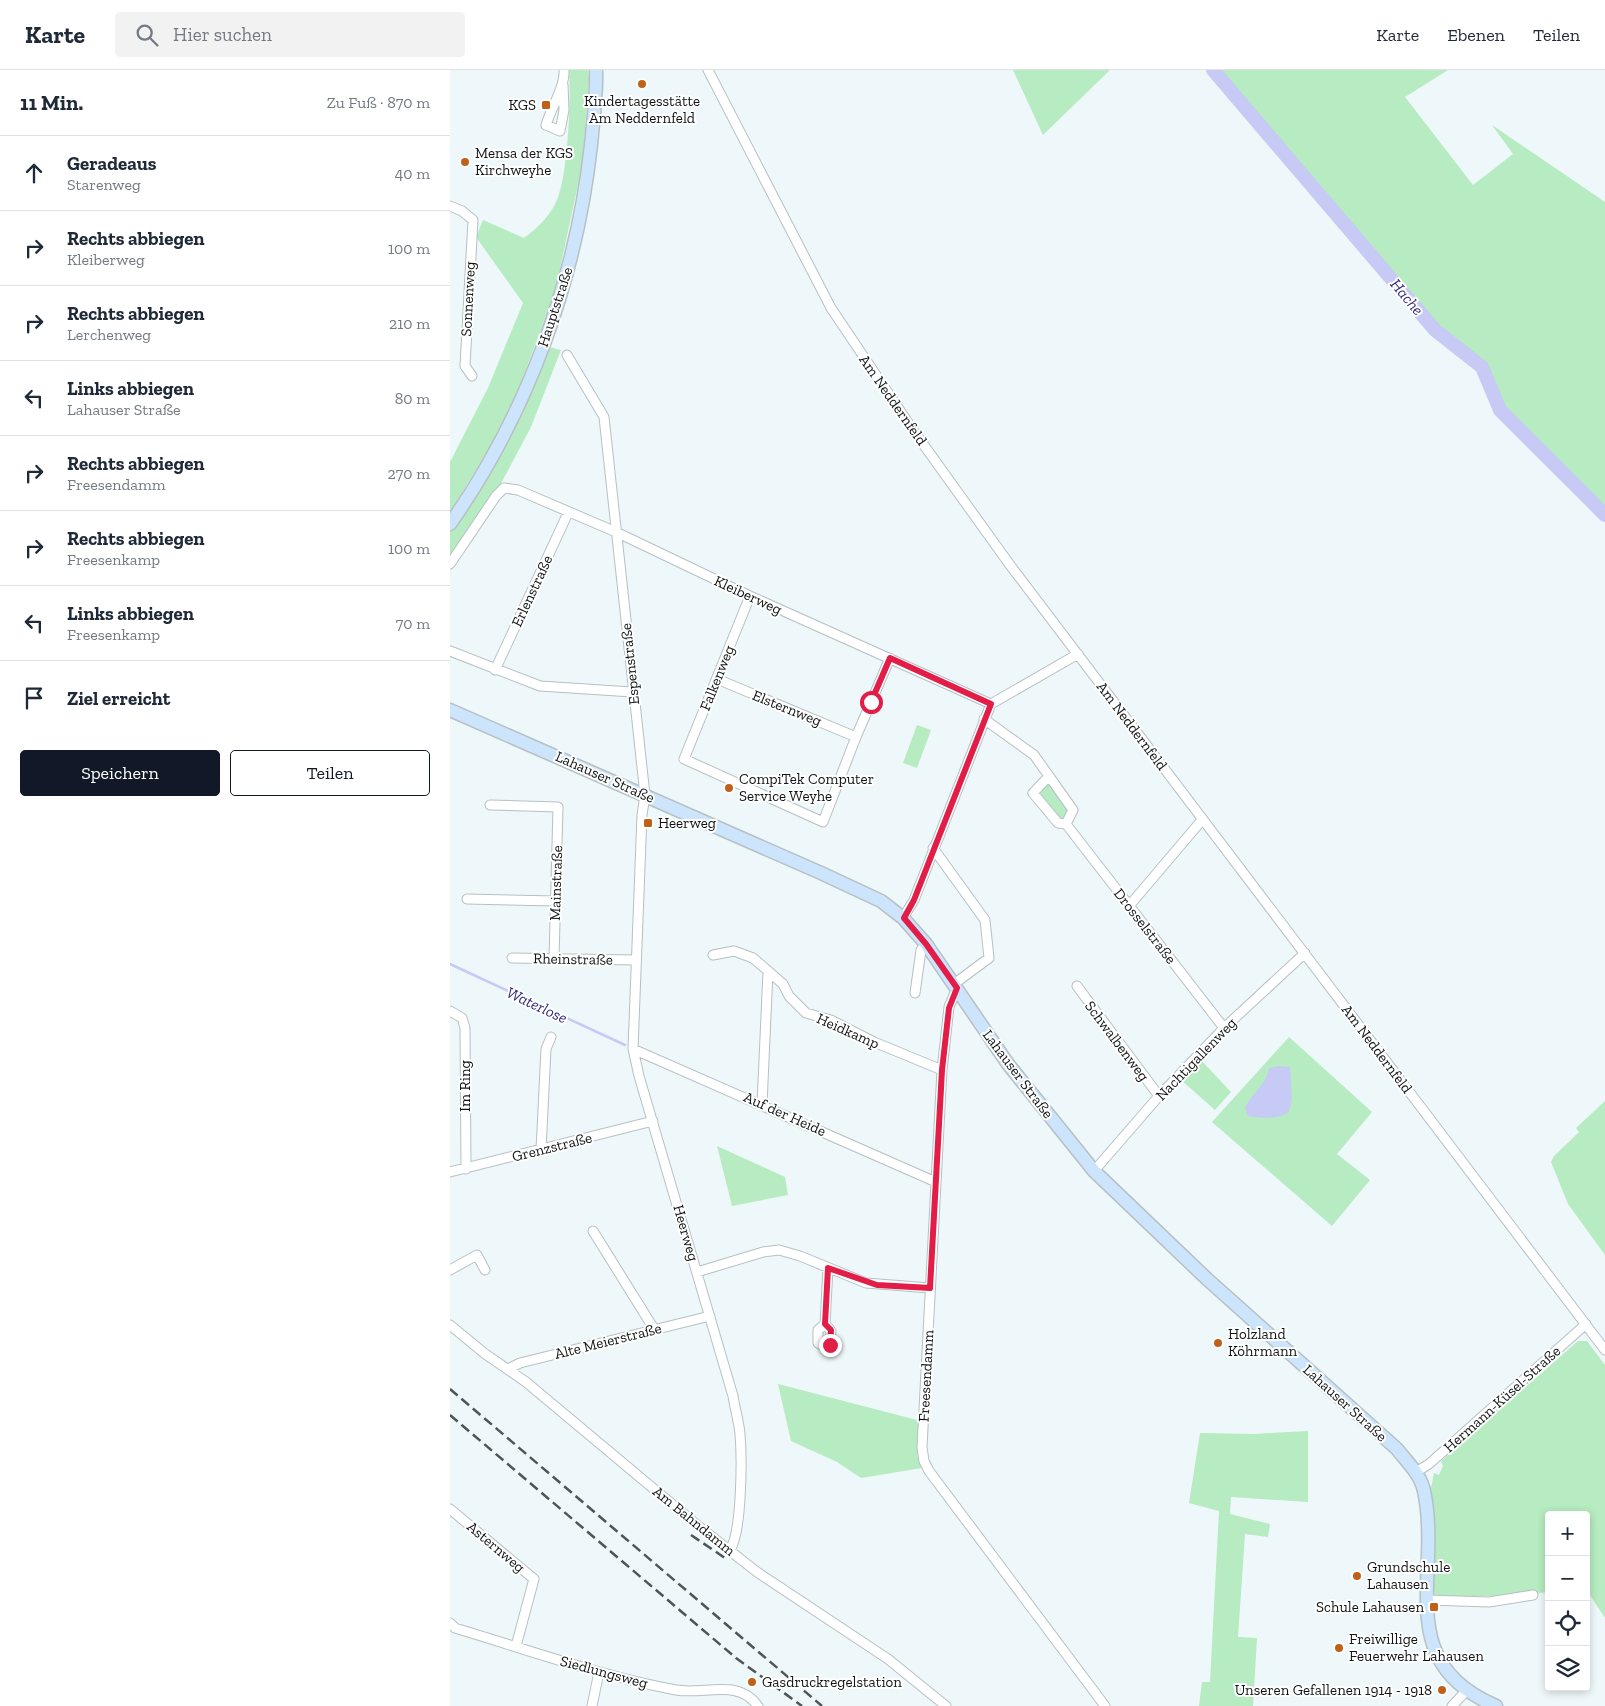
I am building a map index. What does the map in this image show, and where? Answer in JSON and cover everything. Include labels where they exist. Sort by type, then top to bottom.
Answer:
[{"type":"street","points":[[563,85],[564,70]]},
{"type":"street","name":"Hauptstraße","points":[[450,524],[463,506],[511,421],[548,334],[577,234],[588,172],[596,70]]},
{"type":"street","name":"Am Neddernfeld","points":[[708,70],[840,322],[998,549],[1605,1350]]},
{"type":"street","name":"Sonnenweg","points":[[450,206],[462,211],[472,220],[465,366],[472,376]]},
{"type":"street","name":"Espenstraße","points":[[567,355],[604,417],[632,692],[645,795]]},
{"type":"street","name":"Kleiberweg","points":[[450,564],[496,496],[504,488],[518,490],[616,532],[750,596],[991,704]]},
{"type":"street","name":"Erlenstraße","points":[[495,670],[568,513]]},
{"type":"street","name":"Falkenweg","points":[[750,596],[684,760],[824,822],[856,736]]},
{"type":"street","points":[[450,651],[540,686],[632,692]]},
{"type":"street","points":[[904,918],[914,900],[991,704],[1078,654]]},
{"type":"street","points":[[856,736],[890,658]]},
{"type":"street","name":"Elsternweg","points":[[717,680],[856,736]]},
{"type":"street","name":"Lahauser Straße","points":[[450,710],[821,873],[881,901],[904,918],[926,944],[1008,1064],[1094,1171],[1207,1279],[1397,1450],[1416,1472],[1424,1489],[1427,1514],[1427,1600],[1432,1644],[1450,1676],[1466,1691],[1496,1706]]},
{"type":"street","points":[[984,719],[1034,755],[1073,810],[1066,824]]},
{"type":"street","name":"Drosselstraße","points":[[1049,776],[1033,793],[1058,823],[1066,824],[1224,1028]]},
{"type":"street","name":"Heerweg","points":[[645,795],[642,814],[635,960],[633,1049],[639,1076],[733,1396],[740,1434],[739,1509],[735,1542],[730,1550]]},
{"type":"street","name":"Mainstraße","points":[[490,805],[558,806],[554,959]]},
{"type":"street","points":[[1129,906],[1202,820]]},
{"type":"street","points":[[933,848],[985,920],[990,958],[955,986]]},
{"type":"street","points":[[466,899],[556,901]]},
{"type":"street","points":[[915,993],[921,950],[926,944]]},
{"type":"street","name":"Heidkamp","points":[[713,955],[734,952],[753,958],[783,984],[789,996],[806,1013],[831,1020],[874,1042],[942,1070]]},
{"type":"street","name":"Nachtigallenweg","points":[[1094,1171],[1159,1096],[1224,1028],[1305,954]]},
{"type":"street","name":"Rheinstraße","points":[[512,958],[635,960]]},
{"type":"street","points":[[762,1104],[768,972]]},
{"type":"street","name":"Freesendamm","points":[[955,986],[949,1008],[942,1070],[922,1448],[924,1460],[929,1471],[1105,1706]]},
{"type":"street","name":"Schwalbenweg","points":[[1076,986],[1159,1096]]},
{"type":"street","name":"Im Ring","points":[[450,1011],[462,1018],[465,1028],[466,1169]]},
{"type":"street","points":[[541,1150],[546,1048],[551,1037]]},
{"type":"street","name":"Auf der Heide","points":[[633,1049],[936,1182]]},
{"type":"street","name":"Grenzstraße","points":[[450,1172],[653,1121]]},
{"type":"street","points":[[593,1231],[654,1329]]},
{"type":"street","points":[[697,1272],[763,1252],[778,1250],[800,1256],[877,1285],[930,1288]]},
{"type":"street","points":[[450,1270],[476,1255],[485,1270]]},
{"type":"street","points":[[825,1324],[828,1268]]},
{"type":"street","name":"Alte Meierstraße","points":[[508,1369],[520,1363],[710,1316]]},
{"type":"street","name":"Hermann-Küsel-Straße","points":[[1416,1472],[1429,1464],[1586,1324]]},
{"type":"street","name":"Am Bahndamm","points":[[450,1325],[508,1369],[730,1550],[787,1592],[888,1659],[946,1706]]},
{"type":"street","name":"Asternweg","points":[[450,1509],[534,1579],[516,1646]]},
{"type":"street","points":[[1427,1600],[1489,1602],[1533,1595]]},
{"type":"street","name":"Siedlungsweg","points":[[450,1623],[455,1628],[600,1672],[678,1690],[729,1689],[751,1696],[758,1706]]},
{"type":"street","points":[[592,1706],[600,1672]]},
{"type":"street","points":[[1452,1706],[1466,1691]]},
{"type":"green space","points":[[569,70],[588,70],[589,79],[582,166],[555,292],[520,385],[493,442],[450,512],[450,462],[488,388],[523,303],[476,237],[483,220],[524,238],[539,225],[552,209],[558,197],[564,170],[570,98]]},
{"type":"green space","points":[[1013,70],[1110,70],[1043,135]]},
{"type":"green space","points":[[1218,70],[1448,70],[1405,97],[1473,185],[1513,154],[1492,125],[1605,202],[1605,507],[1504,407],[1486,366],[1438,327]]},
{"type":"green space","points":[[549,347],[561,350],[531,427],[496,493],[450,561],[450,532],[492,469],[521,414]]},
{"type":"green space","points":[[917,725],[931,730],[917,768],[903,763]]},
{"type":"green space","points":[[1050,779],[1072,810],[1066,823],[1058,822],[1035,794]]},
{"type":"green space","points":[[1289,1037],[1372,1112],[1337,1154],[1370,1180],[1332,1226],[1212,1122]]},
{"type":"green space","points":[[1200,1059],[1231,1092],[1215,1110],[1181,1080]]},
{"type":"green space","points":[[1605,1101],[1605,1255],[1568,1204],[1551,1162],[1554,1156],[1579,1132],[1576,1128]]},
{"type":"green space","points":[[717,1146],[785,1177],[788,1195],[732,1206]]},
{"type":"green space","points":[[1578,1341],[1587,1341],[1605,1365],[1605,1618],[1590,1595],[1590,1511],[1545,1511],[1545,1592],[1516,1596],[1435,1596],[1432,1584],[1431,1488],[1434,1473],[1439,1475],[1443,1466],[1441,1461]]},
{"type":"green space","points":[[778,1384],[921,1421],[920,1452],[922,1468],[861,1478],[837,1462],[791,1441]]},
{"type":"green space","points":[[1308,1431],[1308,1502],[1231,1497],[1230,1514],[1270,1524],[1268,1537],[1245,1534],[1238,1637],[1257,1638],[1253,1706],[1199,1706],[1202,1682],[1210,1682],[1219,1511],[1189,1503],[1200,1433],[1254,1434]]},
{"type":"water","points":[[1278,1066],[1290,1067],[1292,1098],[1289,1112],[1284,1115],[1264,1118],[1248,1116],[1245,1108],[1265,1079],[1269,1068]]},
{"type":"waterway","name":"Hache","points":[[1213,70],[1435,330],[1482,367],[1500,410],[1605,515]]},
{"type":"waterway","name":"Waterlose","points":[[450,964],[625,1045]]},
{"type":"railway","points":[[450,1389],[822,1706]]},
{"type":"railway","points":[[450,1415],[736,1658],[802,1706]]},
{"type":"railway","points":[[691,1535],[725,1558]]},
{"type":"place","name":"Kindertagesstätte Am Neddernfeld","points":[[642,84]]},
{"type":"place","name":"KGS","points":[[546,105]]},
{"type":"place","name":"Mensa der KGS Kirchweyhe","points":[[465,162]]},
{"type":"place","name":"CompiTek Computer Service Weyhe","points":[[729,788]]},
{"type":"place","name":"Heerweg","points":[[648,823]]},
{"type":"place","name":"Holzland Köhrmann","points":[[1218,1343]]},
{"type":"place","name":"Grundschule Lahausen","points":[[1357,1576]]},
{"type":"place","name":"Schule Lahausen","points":[[1434,1607]]},
{"type":"place","name":"Freiwillige Feuerwehr Lahausen","points":[[1339,1648]]},
{"type":"place","name":"Gasdruckregelstation","points":[[752,1682]]},
{"type":"place","name":"Unseren Gefallenen 1914 - 1918","points":[[1442,1690]]},
{"type":"route","points":[[830,1345],[831,1330],[825,1324],[828,1268],[866,1283],[930,1288],[942,1070],[949,1008],[957,988],[926,944],[904,918],[914,900],[991,704],[890,658],[871,702]]}]
